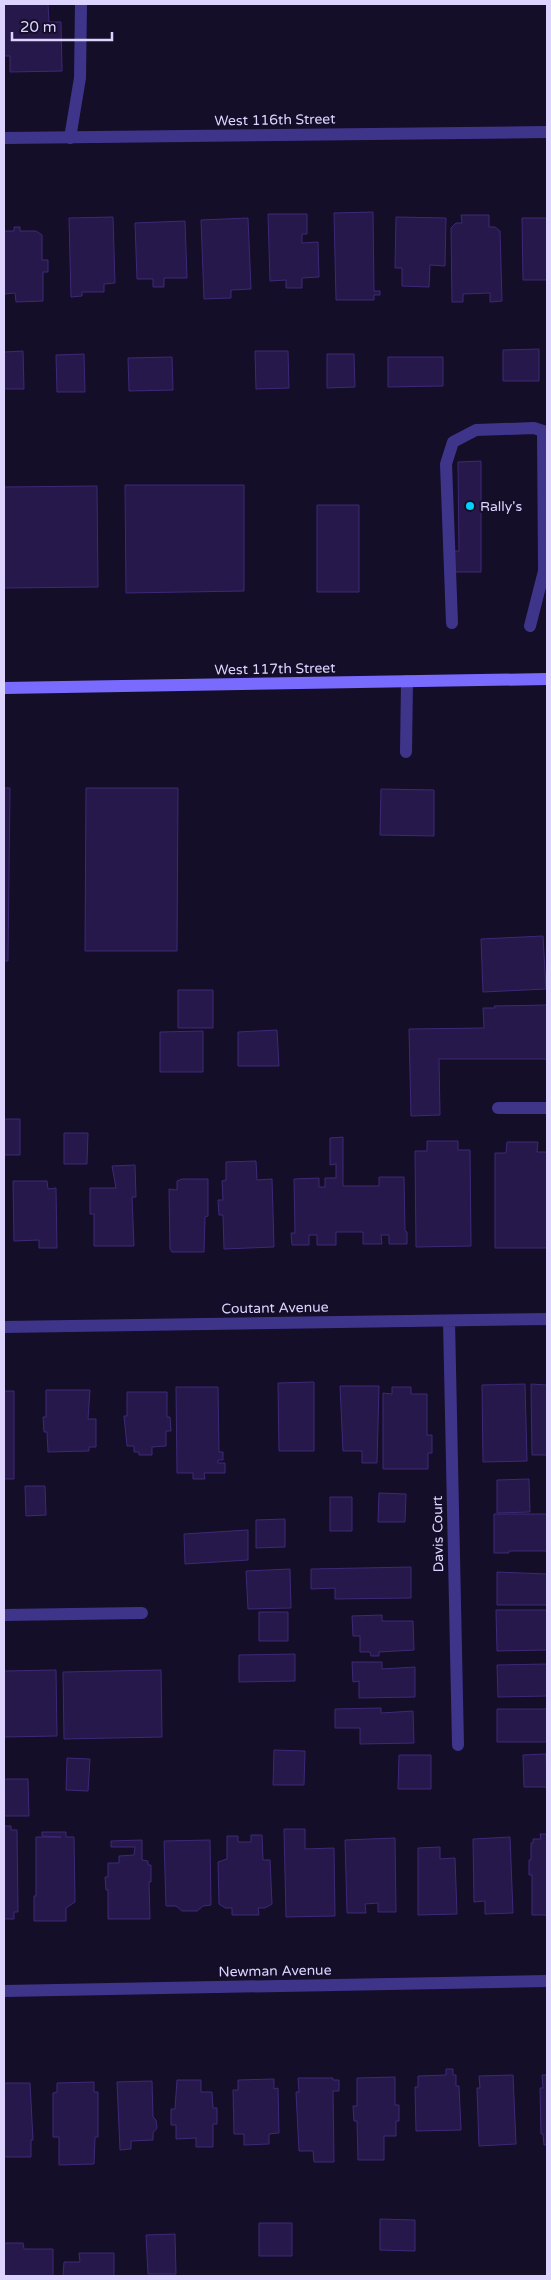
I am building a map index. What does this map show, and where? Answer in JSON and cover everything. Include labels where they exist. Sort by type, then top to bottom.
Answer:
[{"type":"main road","name":"West 117th Street","points":[[4,688],[547,679]]},
{"type":"street","points":[[70,138],[80,78],[81,4]]},
{"type":"street","name":"West 116th Street","points":[[4,138],[547,132]]},
{"type":"street","points":[[452,622],[446,464],[453,442],[476,430],[534,428],[543,431],[544,571],[530,626]]},
{"type":"street","points":[[406,682],[406,752]]},
{"type":"street","points":[[498,1108],[547,1108]]},
{"type":"street","name":"Coutant Avenue","points":[[4,1326],[547,1319]]},
{"type":"street","name":"Davis Court","points":[[449,1321],[458,1745]]},
{"type":"street","points":[[4,1614],[142,1613]]},
{"type":"street","name":"Newman Avenue","points":[[4,1992],[547,1981]]},
{"type":"building","points":[[4,4],[48,4],[49,22],[61,22],[62,71],[10,72],[10,56],[4,56]]},
{"type":"building","points":[[373,212],[374,291],[380,291],[380,295],[374,295],[374,300],[336,300],[334,213]]},
{"type":"building","points":[[268,214],[307,214],[307,234],[302,234],[302,243],[318,242],[319,277],[302,278],[302,288],[286,288],[286,280],[270,281]]},
{"type":"building","points":[[461,215],[489,215],[489,227],[495,227],[500,231],[502,301],[490,302],[490,293],[463,294],[463,302],[452,302],[451,228],[456,223],[462,223]]},
{"type":"building","points":[[113,217],[115,283],[104,284],[104,292],[82,292],[82,296],[71,297],[69,218]]},
{"type":"building","points":[[396,217],[446,218],[445,266],[430,265],[429,287],[402,286],[402,268],[395,268]]},
{"type":"building","points":[[248,218],[251,289],[231,290],[231,298],[204,299],[201,220]]},
{"type":"building","points":[[522,218],[547,218],[547,280],[523,280]]},
{"type":"building","points":[[185,221],[187,278],[164,278],[164,287],[153,287],[153,279],[137,279],[135,223]]},
{"type":"building","points":[[14,227],[20,227],[20,231],[36,231],[42,235],[42,260],[48,260],[48,272],[43,272],[43,301],[16,302],[15,293],[4,294],[4,231],[14,231]]},
{"type":"building","points":[[539,349],[539,381],[503,381],[503,350]]},
{"type":"building","points":[[23,351],[24,389],[4,389],[4,352]]},
{"type":"building","points":[[255,351],[288,351],[289,388],[256,389]]},
{"type":"building","points":[[84,354],[85,392],[57,392],[56,355]]},
{"type":"building","points":[[327,354],[354,354],[355,387],[327,388]]},
{"type":"building","points":[[172,357],[173,390],[129,391],[128,358]]},
{"type":"building","points":[[388,357],[443,357],[443,386],[388,387]]},
{"type":"building","name":"Rally's","points":[[481,461],[481,572],[451,572],[451,551],[459,551],[458,462]]},
{"type":"building","points":[[125,485],[244,485],[244,591],[126,593]]},
{"type":"building","points":[[97,486],[98,587],[4,588],[4,487]]},
{"type":"building","points":[[317,505],[359,505],[359,592],[317,592]]},
{"type":"building","points":[[4,788],[10,788],[8,961],[4,961]]},
{"type":"building","points":[[86,788],[178,788],[177,951],[85,951]]},
{"type":"building","points":[[381,789],[434,790],[434,836],[380,835]]},
{"type":"building","points":[[543,936],[546,989],[483,992],[481,939]]},
{"type":"building","points":[[178,990],[213,990],[213,1028],[178,1028]]},
{"type":"building","points":[[547,1005],[547,1059],[439,1059],[440,1115],[411,1116],[409,1029],[484,1028],[483,1008]]},
{"type":"building","points":[[277,1030],[279,1066],[238,1066],[238,1032]]},
{"type":"building","points":[[203,1031],[203,1072],[160,1072],[160,1032]]},
{"type":"building","points":[[4,1119],[20,1119],[20,1155],[4,1155]]},
{"type":"building","points":[[64,1133],[88,1133],[87,1164],[64,1164]]},
{"type":"building","points":[[343,1137],[343,1186],[379,1186],[379,1177],[404,1177],[407,1244],[389,1244],[389,1235],[381,1235],[382,1244],[363,1244],[363,1232],[336,1232],[336,1245],[317,1245],[317,1235],[309,1235],[309,1245],[292,1245],[291,1233],[295,1233],[294,1179],[319,1178],[319,1187],[325,1187],[325,1178],[336,1178],[336,1164],[330,1165],[330,1138]]},
{"type":"building","points":[[427,1141],[458,1141],[458,1150],[470,1150],[471,1246],[416,1247],[415,1151],[427,1151]]},
{"type":"building","points":[[507,1142],[538,1142],[537,1152],[547,1152],[547,1248],[495,1248],[495,1153],[506,1153]]},
{"type":"building","points":[[256,1161],[257,1180],[272,1179],[274,1247],[224,1249],[223,1215],[219,1215],[218,1200],[223,1200],[222,1181],[226,1180],[226,1162]]},
{"type":"building","points":[[135,1165],[136,1197],[132,1197],[134,1246],[94,1246],[94,1214],[90,1214],[90,1188],[116,1188],[112,1166]]},
{"type":"building","points":[[182,1179],[208,1179],[208,1216],[205,1217],[204,1252],[172,1252],[170,1249],[169,1189],[177,1190],[177,1181]]},
{"type":"building","points":[[13,1181],[47,1181],[48,1189],[56,1188],[57,1248],[39,1248],[39,1240],[14,1241]]},
{"type":"building","points":[[314,1382],[314,1451],[279,1451],[278,1383]]},
{"type":"building","points":[[525,1384],[527,1461],[483,1462],[482,1385]]},
{"type":"building","points":[[531,1384],[547,1385],[547,1455],[532,1455]]},
{"type":"building","points":[[340,1386],[379,1386],[377,1463],[362,1463],[362,1451],[343,1451]]},
{"type":"building","points":[[176,1387],[218,1387],[219,1452],[223,1452],[223,1460],[218,1460],[218,1463],[225,1463],[225,1473],[204,1473],[205,1479],[193,1479],[193,1473],[177,1473]]},
{"type":"building","points":[[392,1387],[411,1387],[411,1394],[427,1394],[427,1435],[432,1435],[432,1453],[428,1453],[428,1469],[383,1469],[383,1393],[392,1394]]},
{"type":"building","points":[[46,1390],[90,1390],[88,1419],[96,1419],[96,1447],[89,1447],[89,1451],[48,1452],[47,1432],[44,1432],[43,1417],[46,1417]]},
{"type":"building","points":[[4,1391],[14,1391],[14,1479],[4,1479]]},
{"type":"building","points":[[127,1392],[167,1392],[167,1417],[170,1417],[171,1431],[166,1431],[166,1446],[152,1447],[152,1455],[139,1455],[139,1452],[134,1452],[134,1446],[127,1446],[124,1416],[127,1416]]},
{"type":"building","points":[[529,1479],[530,1512],[497,1513],[497,1480]]},
{"type":"building","points":[[25,1486],[45,1486],[46,1515],[26,1516]]},
{"type":"building","points":[[379,1493],[406,1494],[405,1522],[378,1522]]},
{"type":"building","points":[[330,1497],[352,1497],[352,1531],[330,1531]]},
{"type":"building","points":[[494,1514],[547,1514],[547,1551],[494,1553]]},
{"type":"building","points":[[285,1519],[285,1547],[256,1548],[256,1520]]},
{"type":"building","points":[[248,1530],[248,1560],[185,1564],[184,1534]]},
{"type":"building","points":[[411,1567],[411,1598],[335,1599],[335,1588],[311,1589],[311,1569]]},
{"type":"building","points":[[290,1569],[291,1608],[248,1609],[246,1571]]},
{"type":"building","points":[[497,1572],[547,1574],[547,1605],[497,1605]]},
{"type":"building","points":[[496,1610],[547,1610],[547,1650],[497,1651]]},
{"type":"building","points":[[259,1612],[288,1612],[288,1641],[259,1641]]},
{"type":"building","points":[[382,1615],[382,1621],[413,1621],[414,1650],[379,1652],[379,1656],[371,1656],[370,1652],[360,1652],[360,1636],[353,1636],[352,1616]]},
{"type":"building","points":[[295,1654],[295,1681],[239,1682],[239,1655]]},
{"type":"building","points":[[352,1662],[382,1662],[382,1669],[415,1667],[415,1697],[359,1698],[359,1681],[353,1682]]},
{"type":"building","points":[[547,1664],[547,1696],[498,1697],[497,1665]]},
{"type":"building","points":[[56,1670],[57,1736],[4,1737],[4,1671]]},
{"type":"building","points":[[161,1670],[162,1737],[64,1739],[63,1672]]},
{"type":"building","points":[[381,1708],[381,1713],[413,1711],[414,1743],[360,1744],[360,1728],[335,1728],[335,1709]]},
{"type":"building","points":[[497,1709],[547,1709],[547,1742],[497,1742]]},
{"type":"building","points":[[274,1750],[305,1751],[304,1785],[273,1785]]},
{"type":"building","points":[[546,1754],[547,1787],[524,1787],[523,1755]]},
{"type":"building","points":[[399,1755],[431,1755],[431,1789],[398,1789]]},
{"type":"building","points":[[67,1758],[90,1759],[88,1791],[66,1790]]},
{"type":"building","points":[[4,1779],[28,1779],[29,1816],[4,1816]]},
{"type":"building","points":[[4,1826],[11,1826],[11,1830],[17,1830],[18,1912],[14,1912],[14,1919],[4,1919]]},
{"type":"building","points":[[284,1829],[305,1829],[305,1849],[334,1848],[335,1916],[286,1917]]},
{"type":"building","points":[[42,1832],[66,1832],[66,1837],[74,1837],[75,1902],[66,1908],[66,1921],[34,1921],[36,1837],[61,1837],[42,1836]]},
{"type":"building","points":[[540,1834],[547,1834],[547,1915],[532,1915],[532,1875],[529,1875],[529,1860],[531,1860],[531,1843],[533,1843],[533,1839],[541,1839]]},
{"type":"building","points":[[251,1835],[262,1835],[263,1860],[270,1860],[272,1904],[265,1908],[258,1908],[259,1915],[232,1915],[232,1908],[225,1908],[219,1904],[218,1862],[227,1859],[227,1836],[238,1836],[238,1842],[251,1842]]},
{"type":"building","points":[[510,1837],[513,1913],[485,1914],[485,1901],[474,1902],[473,1839]]},
{"type":"building","points":[[395,1838],[396,1912],[378,1912],[378,1903],[365,1904],[366,1913],[347,1913],[345,1840]]},
{"type":"building","points":[[142,1840],[142,1860],[148,1861],[148,1865],[151,1865],[151,1882],[149,1882],[150,1919],[108,1919],[108,1890],[106,1890],[105,1877],[108,1877],[108,1863],[119,1863],[119,1856],[134,1855],[135,1847],[111,1847],[111,1841]]},
{"type":"building","points":[[210,1840],[211,1905],[203,1906],[197,1911],[182,1911],[176,1906],[166,1906],[164,1841]]},
{"type":"building","points":[[440,1847],[440,1859],[455,1858],[457,1914],[418,1915],[418,1848]]},
{"type":"building","points":[[446,2069],[453,2069],[453,2075],[456,2075],[456,2086],[459,2086],[461,2130],[416,2131],[415,2087],[418,2087],[418,2076],[446,2075]]},
{"type":"building","points":[[513,2075],[516,2144],[479,2146],[477,2088],[480,2088],[479,2076]]},
{"type":"building","points":[[542,2075],[547,2075],[547,2145],[544,2145],[543,2134],[541,2134],[540,2088],[543,2088]]},
{"type":"building","points":[[395,2077],[395,2105],[399,2105],[399,2121],[396,2121],[396,2136],[384,2136],[384,2160],[358,2160],[357,2121],[354,2121],[353,2106],[357,2106],[357,2078]]},
{"type":"building","points":[[298,2078],[333,2078],[333,2080],[339,2080],[339,2091],[333,2091],[334,2162],[314,2162],[313,2151],[299,2151],[296,2092],[299,2092]]},
{"type":"building","points":[[274,2079],[274,2089],[278,2088],[279,2133],[269,2134],[269,2144],[244,2145],[244,2134],[234,2134],[233,2090],[238,2090],[238,2080]]},
{"type":"building","points":[[177,2080],[201,2080],[201,2092],[212,2092],[213,2108],[217,2108],[217,2124],[213,2124],[213,2147],[196,2147],[196,2138],[176,2139],[176,2125],[171,2125],[171,2109],[175,2109]]},
{"type":"building","points":[[152,2081],[153,2117],[156,2120],[157,2128],[153,2133],[153,2140],[131,2141],[131,2149],[120,2150],[117,2082]]},
{"type":"building","points":[[94,2082],[94,2092],[98,2092],[98,2137],[95,2137],[94,2164],[59,2165],[59,2137],[53,2137],[53,2093],[57,2092],[57,2083]]},
{"type":"building","points":[[4,2083],[30,2083],[33,2140],[31,2140],[31,2157],[4,2157]]},
{"type":"building","points":[[380,2219],[415,2220],[415,2251],[380,2250]]},
{"type":"building","points":[[259,2223],[292,2223],[292,2256],[259,2256]]},
{"type":"building","points":[[175,2234],[176,2274],[148,2274],[146,2235]]},
{"type":"building","points":[[4,2243],[23,2243],[24,2249],[53,2249],[53,2276],[4,2276]]},
{"type":"building","points":[[79,2253],[114,2253],[114,2276],[63,2276],[64,2262],[80,2262]]},
{"type":"place","name":"Rally's","points":[[470,506]]}]
